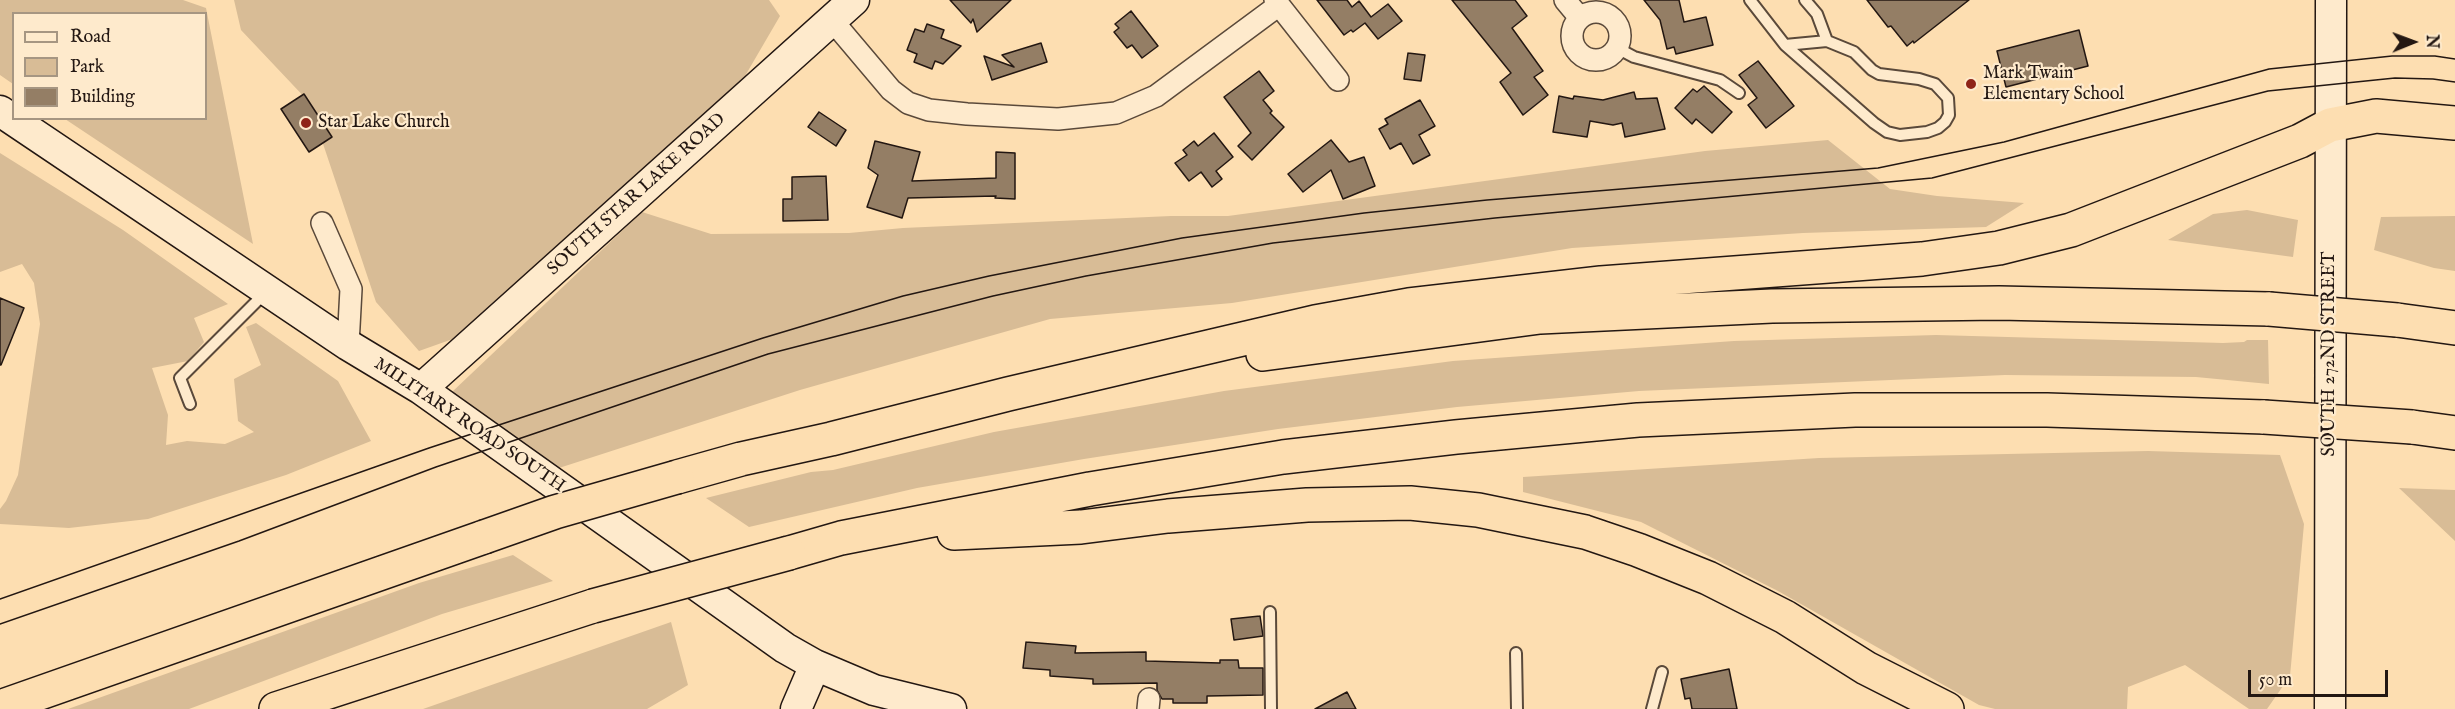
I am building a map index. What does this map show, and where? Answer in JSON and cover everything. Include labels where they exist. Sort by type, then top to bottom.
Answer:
[{"type":"highway","points":[[0,707],[555,512],[741,459],[1315,322],[1409,305],[1601,283],[1922,259],[1999,248],[2071,230],[2300,141],[2330,125],[2376,116],[2455,123]]},
{"type":"highway","points":[[1084,378],[1540,317],[1772,306],[1999,303],[2269,309],[2397,320],[2455,328]]},
{"type":"highway","points":[[276,709],[592,606],[842,538],[1090,489],[1283,457],[1456,437],[1638,420],[1855,410],[2047,410],[2264,417],[2412,427],[2455,433]]},
{"type":"highway","points":[[842,538],[1081,526],[1168,516],[1307,505],[1410,503],[1478,510],[1585,532],[1708,578],[1785,617],[1866,668],[1947,709]]},
{"type":"main road","name":"SOUTH STAR LAKE ROAD","points":[[421,389],[854,0]]},
{"type":"main road","name":"SOUTH 272ND STREET","points":[[2330,709],[2331,0]]},
{"type":"main road","name":"MILITARY ROAD SOUTH","points":[[13,120],[348,345],[421,389],[784,648],[874,690],[951,709]]},
{"type":"main road","points":[[796,709],[815,664]]},
{"type":"street","points":[[1565,0],[1580,18]]},
{"type":"street","points":[[831,19],[891,90],[908,103],[929,110],[1058,118],[1116,113],[1134,108],[1177,83],[1277,2],[1338,80]]},
{"type":"street","points":[[1598,12],[1614,21],[1619,29],[1620,39],[1611,55],[1603,60],[1593,61],[1577,52],[1572,44],[1571,34],[1580,18],[1588,13],[1598,12]]},
{"type":"street","points":[[322,224],[351,289],[348,345]]},
{"type":"lane","points":[[1750,0],[1785,45],[1887,132],[1900,135],[1927,132],[1938,128],[1949,115],[1947,98],[1935,84],[1919,79],[1879,74],[1849,49],[1827,41],[1785,45]]},
{"type":"lane","points":[[1805,0],[1817,14],[1827,41]]},
{"type":"lane","points":[[1617,48],[1634,57],[1720,80],[1739,93]]},
{"type":"lane","points":[[190,404],[180,378],[267,291]]},
{"type":"lane","points":[[1270,612],[1271,709]]},
{"type":"lane","points":[[1516,653],[1516,709]]},
{"type":"lane","points":[[1652,709],[1662,672]]},
{"type":"green space","points":[[0,0],[183,0],[206,8],[207,12],[12,12],[12,83],[0,75]]},
{"type":"green space","points":[[234,0],[769,0],[780,16],[745,76],[464,335],[419,351],[376,302],[309,102],[241,30]]},
{"type":"green space","points":[[207,13],[253,244],[67,120],[207,120]]},
{"type":"green space","points":[[1828,140],[1890,189],[1937,196],[2024,203],[1986,227],[1803,233],[1572,248],[1232,303],[1050,319],[800,390],[559,468],[452,392],[642,212],[711,234],[849,233],[903,228],[1171,216],[1228,216],[1705,151]]},
{"type":"green space","points":[[0,153],[123,230],[228,304],[194,318],[204,342],[188,361],[152,368],[168,415],[166,445],[187,441],[225,444],[254,432],[238,421],[234,379],[261,365],[246,327],[256,323],[338,381],[371,441],[286,475],[148,519],[69,528],[0,524],[0,509],[18,475],[40,324],[34,283],[22,264],[0,272]]},
{"type":"green space","points":[[2247,210],[2298,220],[2293,257],[2168,240],[2213,214]]},
{"type":"green space","points":[[2455,216],[2455,271],[2434,268],[2374,250],[2381,217]]},
{"type":"green space","points":[[1936,335],[2223,343],[2268,340],[2269,384],[2196,377],[2005,375],[1639,391],[1457,407],[1278,429],[917,488],[749,527],[706,498],[811,472],[833,470],[994,432],[1224,391],[1453,361],[1734,341]]},
{"type":"green space","points":[[2148,451],[2280,455],[2304,524],[2290,676],[2267,709],[2249,709],[2185,665],[2128,687],[2127,709],[1995,709],[1979,705],[1778,591],[1641,522],[1523,492],[1523,477],[1819,458]]},
{"type":"green space","points":[[2399,488],[2455,490],[2455,541]]},
{"type":"green space","points":[[513,555],[553,581],[442,614],[189,709],[68,709],[419,583]]},
{"type":"green space","points":[[671,622],[688,685],[647,709],[423,709]]},
{"type":"building","points":[[950,0],[1011,0],[977,32],[973,19],[971,23]]},
{"type":"building","points":[[1317,0],[1347,0],[1352,7],[1359,1],[1371,17],[1388,4],[1402,21],[1378,39],[1365,23],[1353,32],[1351,30],[1344,35]]},
{"type":"building","points":[[1452,0],[1515,0],[1527,16],[1512,28],[1543,71],[1534,77],[1548,95],[1523,115],[1500,82],[1511,73]]},
{"type":"building","points":[[1644,0],[1679,0],[1684,22],[1706,17],[1713,45],[1676,54],[1674,47],[1667,49],[1660,20]]},
{"type":"building","points":[[1867,0],[1969,0],[1907,46],[1891,26],[1888,27]]},
{"type":"building","points":[[1131,11],[1158,46],[1142,58],[1132,45],[1127,48],[1114,32],[1119,28],[1115,24]]},
{"type":"building","points":[[927,24],[944,30],[941,38],[961,46],[943,64],[935,61],[932,69],[914,62],[917,54],[907,50],[915,29],[924,32]]},
{"type":"building","points":[[2079,30],[2088,66],[2006,87],[1997,51]]},
{"type":"building","points":[[1041,43],[1047,62],[992,80],[984,56],[1014,67],[1002,55]]},
{"type":"building","points":[[1408,53],[1425,55],[1421,81],[1404,79]]},
{"type":"building","points":[[1758,61],[1794,106],[1766,128],[1748,105],[1757,98],[1739,75]]},
{"type":"building","points":[[1259,71],[1274,91],[1263,100],[1272,111],[1270,113],[1284,127],[1252,160],[1238,146],[1251,133],[1224,97]]},
{"type":"building","points":[[1704,86],[1732,112],[1712,133],[1696,119],[1692,124],[1675,108],[1693,89],[1697,92]]},
{"type":"building","points":[[1634,92],[1636,99],[1657,98],[1665,129],[1625,137],[1622,123],[1613,125],[1590,121],[1587,137],[1553,132],[1559,96],[1603,100]]},
{"type":"building","name":"Star Lake Church","points":[[304,94],[332,137],[309,152],[281,109]]},
{"type":"building","points":[[1420,100],[1435,126],[1419,135],[1430,155],[1413,164],[1401,143],[1390,149],[1379,129],[1388,124],[1385,119]]},
{"type":"building","points":[[819,112],[846,130],[836,146],[808,127]]},
{"type":"building","points":[[1214,133],[1233,157],[1216,171],[1222,179],[1212,187],[1201,172],[1189,181],[1175,163],[1187,155],[1183,150],[1194,141],[1198,146]]},
{"type":"building","points":[[1331,140],[1349,162],[1364,157],[1375,186],[1343,199],[1331,170],[1303,192],[1288,174]]},
{"type":"building","points":[[875,141],[920,152],[912,181],[996,178],[996,152],[1015,153],[1015,199],[995,198],[996,196],[908,198],[902,218],[867,207],[878,175],[868,168]]},
{"type":"building","points":[[826,176],[828,220],[783,221],[783,199],[792,199],[792,177]]},
{"type":"building","points":[[0,298],[24,308],[1,365],[0,365]]},
{"type":"building","points":[[1260,616],[1263,636],[1234,640],[1231,619]]},
{"type":"building","points":[[1026,642],[1076,646],[1075,653],[1146,652],[1146,661],[1220,663],[1220,660],[1238,660],[1239,668],[1263,668],[1263,695],[1207,696],[1207,703],[1173,703],[1173,699],[1162,699],[1157,690],[1157,683],[1093,684],[1093,679],[1050,676],[1050,670],[1023,668]]},
{"type":"building","points":[[1729,669],[1737,709],[1692,709],[1690,698],[1685,699],[1681,679]]},
{"type":"building","points":[[1347,692],[1356,709],[1315,709]]},
{"type":"tram line","points":[[0,599],[429,448],[763,338],[903,296],[989,276],[1182,238],[1364,213],[1487,200],[1878,168],[2004,142],[2269,69],[2392,56],[2435,56],[2455,59]]},
{"type":"tram line","points":[[0,624],[239,541],[436,467],[768,354],[993,296],[1086,276],[1273,243],[1495,218],[1932,178],[2268,91],[2395,78],[2455,82]]},
{"type":"place","name":"Mark Twain Elementary School","points":[[1971,84]]},
{"type":"place","name":"Star Lake Church","points":[[306,123]]}]
